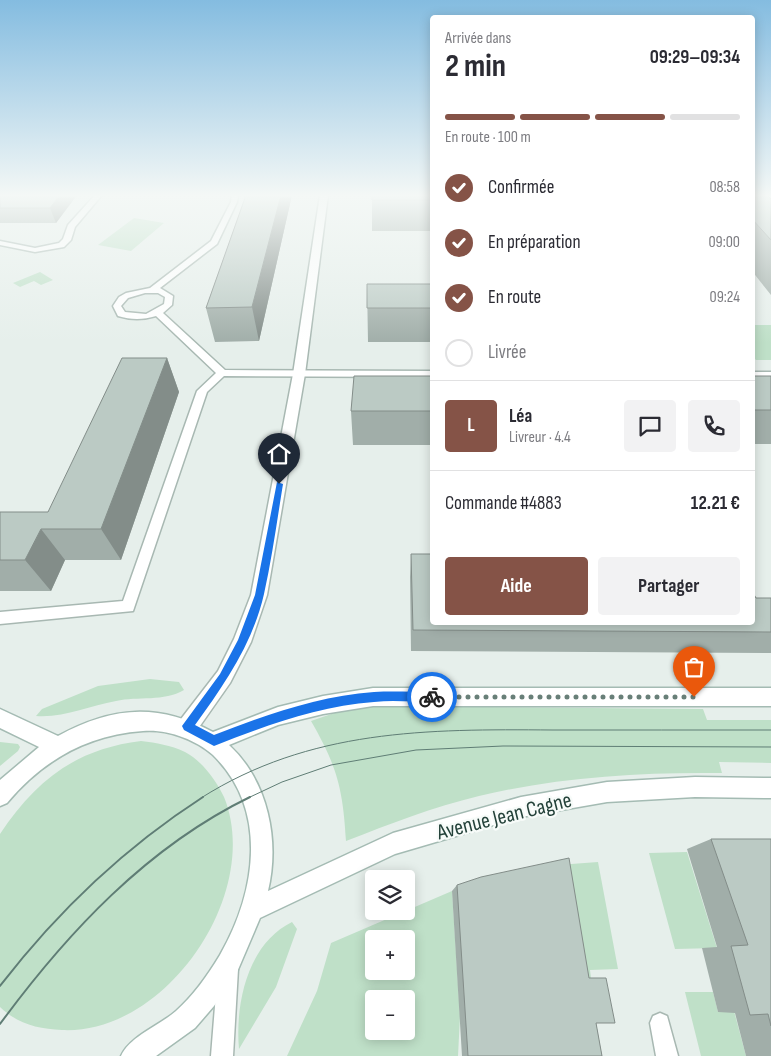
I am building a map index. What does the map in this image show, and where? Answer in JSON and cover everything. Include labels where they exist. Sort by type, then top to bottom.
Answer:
[{"type":"street","points":[[188,726],[224,677],[242,642],[259,595],[299,374],[317,244]]},
{"type":"street","points":[[214,741],[278,716],[323,705],[373,697],[771,696]]},
{"type":"street","points":[[0,718],[58,746]]},
{"type":"street","points":[[0,796],[30,766],[58,746],[92,730],[126,721],[158,720],[188,726],[214,741],[236,765],[256,804],[260,827],[261,867],[252,910],[229,963],[191,1014],[134,1056]]},
{"type":"street","name":"Avenue Jean Cagne","points":[[252,910],[393,844],[521,807],[607,792],[695,787],[771,788]]},
{"type":"lane","points":[[6,244],[35,250],[62,244]]},
{"type":"lane","points":[[153,290],[211,244]]},
{"type":"lane","points":[[153,290],[168,296],[168,305],[158,313],[134,317],[121,314],[118,310],[119,302],[124,297],[137,291],[153,290]]},
{"type":"lane","points":[[158,313],[222,373],[430,374]]},
{"type":"lane","points":[[0,618],[128,607],[202,392],[222,373]]},
{"type":"lane","points":[[767,375],[771,386]]},
{"type":"lane","points":[[222,1056],[229,963]]},
{"type":"lane","points":[[660,1023],[667,1056]]},
{"type":"green space","points":[[99,244],[139,244],[131,251]]},
{"type":"green space","points":[[40,272],[53,280],[41,285],[34,281],[20,287],[13,283]]},
{"type":"green space","points":[[755,325],[771,325],[771,360],[756,360]]},
{"type":"green space","points":[[150,679],[179,682],[184,690],[168,696],[124,700],[57,715],[36,716],[42,709],[98,686]]},
{"type":"green space","points":[[372,706],[703,709],[707,720],[771,720],[771,763],[719,762],[722,773],[630,775],[539,784],[445,805],[346,841],[343,807],[337,778],[327,751],[311,721],[343,710]]},
{"type":"green space","points":[[141,741],[169,746],[185,752],[197,760],[217,784],[224,797],[233,835],[230,875],[217,914],[197,951],[169,984],[137,1009],[100,1025],[62,1030],[29,1025],[14,1018],[0,1007],[0,834],[28,798],[60,770],[97,751]]},
{"type":"green space","points":[[0,742],[18,744],[20,747],[18,751],[0,766]]},
{"type":"green space","points":[[687,852],[717,948],[675,949],[649,853]]},
{"type":"green space","points":[[598,862],[618,969],[590,970],[591,978],[575,978],[558,865]]},
{"type":"green space","points":[[452,891],[460,1016],[458,1056],[287,1056],[317,991],[331,943],[385,920],[415,920],[415,907]]},
{"type":"green space","points":[[292,922],[297,929],[276,987],[239,1049],[239,1014],[242,995],[254,960],[264,945],[277,932]]},
{"type":"green space","points":[[685,992],[713,992],[718,1012],[734,1011],[746,1056],[701,1056]]},
{"type":"building","points":[[229,244],[268,244],[252,307],[206,308]]},
{"type":"building","points":[[367,284],[430,284],[430,308],[367,308]]},
{"type":"building","points":[[122,358],[167,358],[101,529],[41,529],[25,560],[0,560],[0,512],[48,512]]},
{"type":"building","points":[[354,376],[430,376],[430,411],[351,411]]},
{"type":"building","points":[[755,376],[771,376],[771,410],[755,410]]},
{"type":"building","points":[[411,554],[430,554],[430,625],[755,625],[755,596],[756,598],[771,598],[771,632],[413,630]]},
{"type":"building","points":[[711,839],[771,839],[771,1026],[768,1014],[750,1015],[731,946],[748,945]]},
{"type":"building","points":[[569,858],[589,978],[606,978],[615,1023],[596,1023],[602,1056],[468,1056],[457,885],[481,877]]},
{"type":"tram line","points":[[201,798],[242,775],[284,758],[327,746],[371,738],[415,733],[506,730],[771,730]]},
{"type":"tram line","points":[[249,798],[282,782],[331,765],[416,750],[503,746],[771,747]]},
{"type":"tram line","points":[[0,986],[45,932],[93,883],[146,838],[203,797]]},
{"type":"tram line","points":[[0,1024],[53,957],[111,895],[177,841],[212,817],[249,798]]},
{"type":"way so far","points":[[432,697],[694,697]]},
{"type":"route","points":[[279,484],[259,595],[242,642],[224,677],[188,726],[214,741],[278,716],[323,705],[373,697],[432,697]]}]
